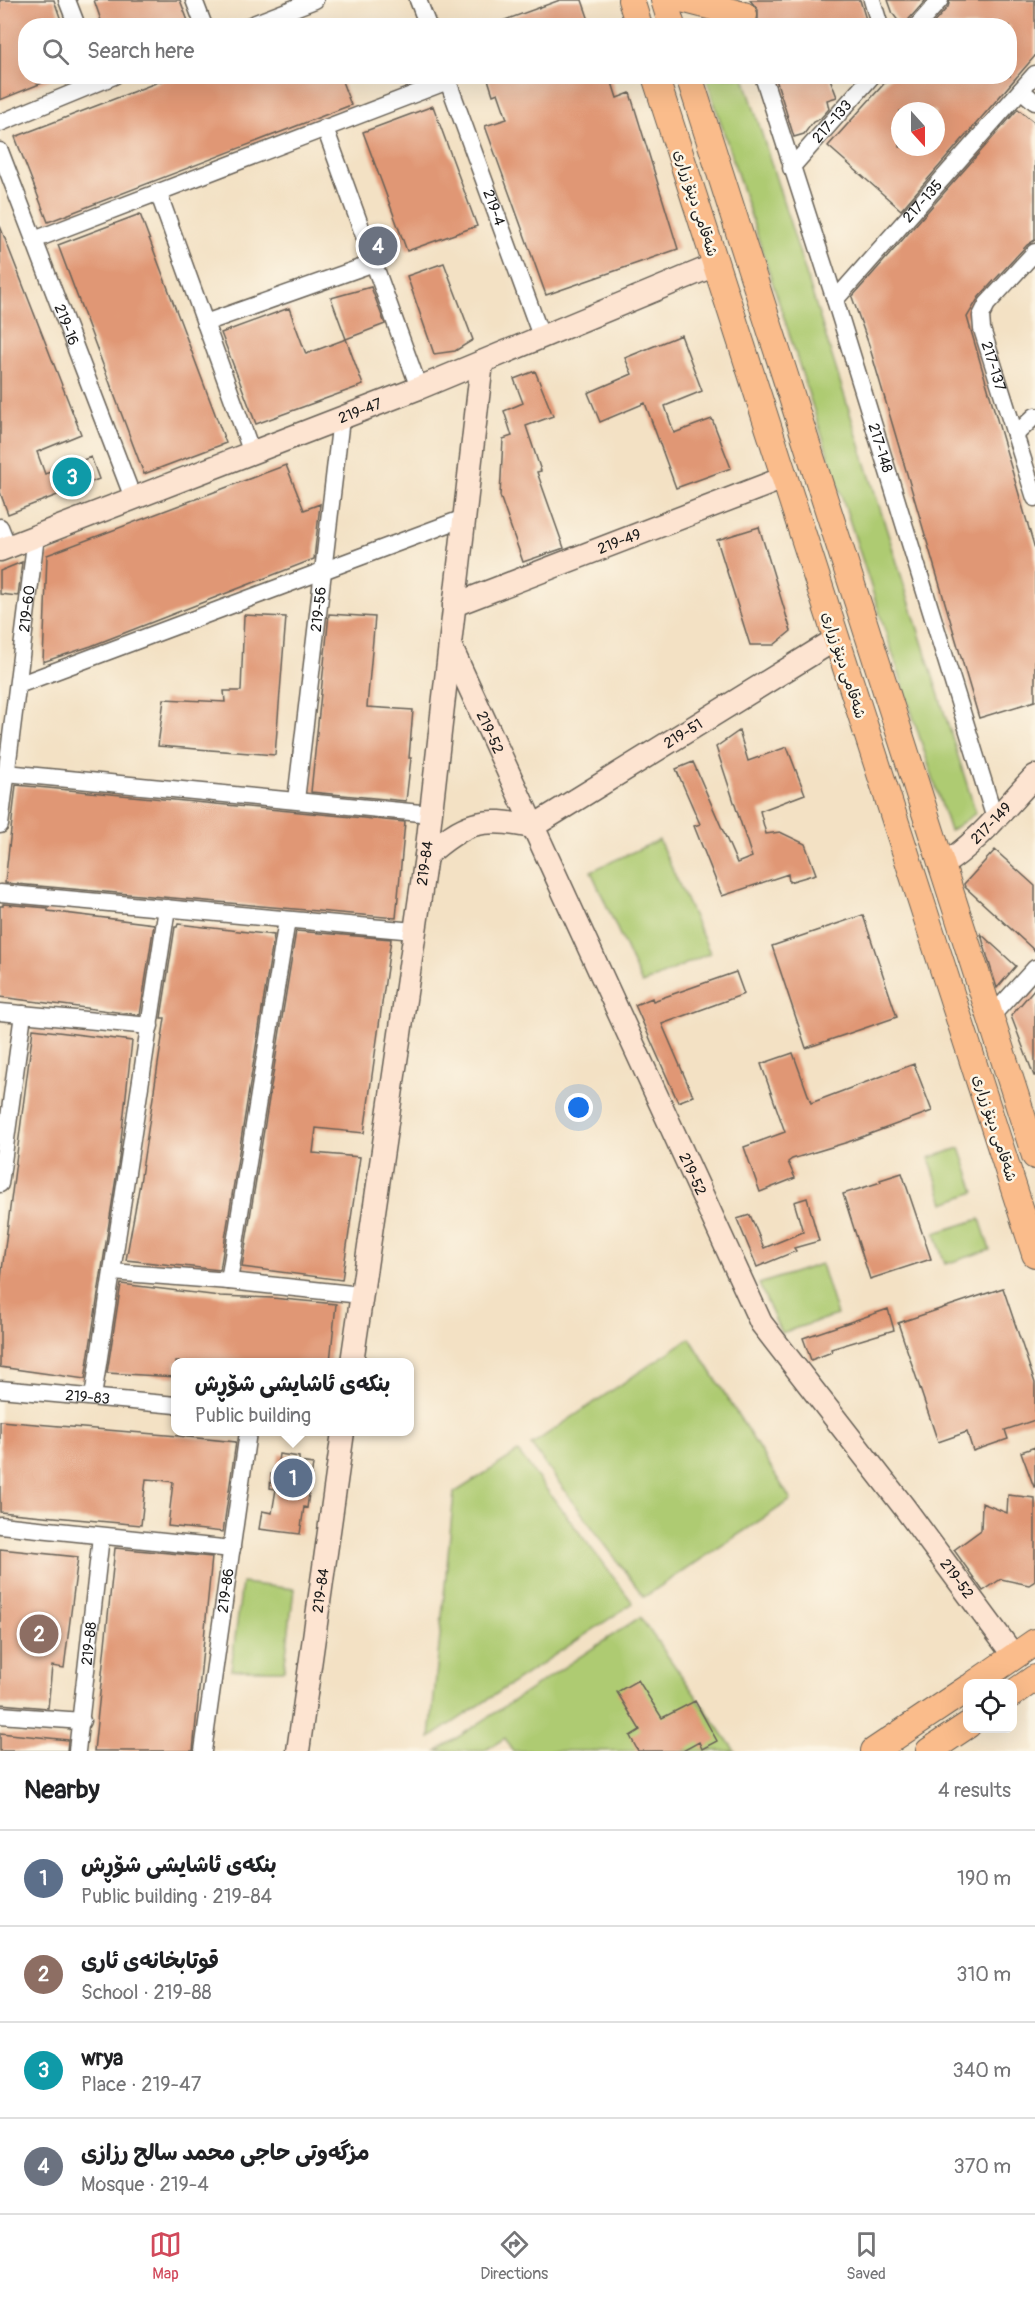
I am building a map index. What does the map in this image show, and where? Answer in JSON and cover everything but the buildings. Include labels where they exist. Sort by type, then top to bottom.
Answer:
[{"type":"main road","points":[[631,0],[637,18]]},
{"type":"main road","points":[[664,0],[670,18]]},
{"type":"main road","points":[[685,0],[743,13]]},
{"type":"main road","name":"شەقامی دینۆ زراری","points":[[659,84],[1035,1254]]},
{"type":"main road","name":"شەقامی دینۆ زراری","points":[[692,84],[1034,1151]]},
{"type":"main road","points":[[980,1679],[1025,1649]]},
{"type":"main road","points":[[1017,1691],[1035,1678]]},
{"type":"main road","points":[[874,1751],[963,1691]]},
{"type":"main road","points":[[929,1751],[963,1728]]},
{"type":"street","points":[[67,0],[74,18]]},
{"type":"street","points":[[194,0],[201,18]]},
{"type":"street","points":[[269,18],[315,0]]},
{"type":"street","points":[[418,0],[425,18]]},
{"type":"street","points":[[872,0],[878,18]]},
{"type":"street","points":[[924,18],[940,0]]},
{"type":"street","name":"217-135","points":[[835,300],[1035,74]]},
{"type":"street","points":[[0,123],[89,84]]},
{"type":"street","points":[[34,240],[435,84]]},
{"type":"street","name":"219-4","points":[[449,84],[541,336]]},
{"type":"street","name":"217-148","points":[[765,84],[835,300],[995,819]]},
{"type":"street","name":"217-133","points":[[791,168],[865,84]]},
{"type":"street","points":[[1021,90],[1035,102]]},
{"type":"street","points":[[325,128],[419,388]]},
{"type":"street","name":"219-16","points":[[0,151],[133,498]]},
{"type":"street","points":[[158,192],[252,453]]},
{"type":"street","name":"217-137","points":[[1035,252],[987,304],[981,316],[982,329],[1035,498]]},
{"type":"street","points":[[205,323],[374,263]]},
{"type":"street","name":"219-47","points":[[3,541],[36,536],[341,419],[716,265]]},
{"type":"street","name":"219-84","points":[[353,1358],[426,856],[482,362]]},
{"type":"street","points":[[1015,435],[1035,416]]},
{"type":"street","name":"219-56","points":[[296,800],[341,419]]},
{"type":"street","name":"219-49","points":[[454,605],[784,478]]},
{"type":"street","points":[[18,685],[464,518]]},
{"type":"street","name":"219-60","points":[[0,825],[36,536]]},
{"type":"street","name":"219-51","points":[[532,827],[836,639]]},
{"type":"street","name":"219-52","points":[[450,645],[761,1323],[904,1507],[1025,1649]]},
{"type":"street","points":[[6,773],[431,814]]},
{"type":"street","name":"217-149","points":[[941,866],[953,859],[995,819],[1035,776]]},
{"type":"street","points":[[426,856],[450,835],[466,826],[483,822],[509,822],[532,827]]},
{"type":"street","points":[[0,892],[414,931]]},
{"type":"street","points":[[93,1397],[167,908]]},
{"type":"street","points":[[229,1281],[287,920]]},
{"type":"street","points":[[989,1014],[998,1009],[1035,968]]},
{"type":"street","points":[[0,1012],[150,1026]]},
{"type":"street","points":[[0,1184],[3,1134],[23,1014]]},
{"type":"street","points":[[112,1272],[361,1295]]},
{"type":"street","name":"219-83","points":[[0,1389],[171,1405]]},
{"type":"street","name":"219-86","points":[[203,1751],[247,1436]]},
{"type":"street","name":"219-84","points":[[298,1751],[342,1436]]},
{"type":"street","points":[[0,1526],[232,1549]]},
{"type":"street","name":"219-88","points":[[77,1751],[101,1536]]},
{"type":"street","points":[[0,1715],[82,1721]]},
{"type":"green space","points":[[708,84],[746,84],[976,813],[950,831]]},
{"type":"green space","points":[[659,840],[710,953],[642,984],[591,871]]},
{"type":"green space","points":[[960,1148],[975,1192],[944,1203],[929,1158]]},
{"type":"green space","points":[[980,1219],[990,1250],[945,1264],[935,1233]]},
{"type":"green space","points":[[821,1264],[837,1315],[781,1333],[759,1284]]},
{"type":"green space","points":[[690,1338],[791,1500],[644,1597],[531,1445]]},
{"type":"green space","points":[[518,1452],[633,1603],[430,1738],[454,1493]]},
{"type":"green space","points":[[242,1583],[294,1589],[284,1670],[231,1670]]},
{"type":"green space","points":[[640,1617],[735,1751],[513,1751],[505,1738],[484,1751],[437,1751]]},
{"type":"place","name":"مزگەوتی حاجی محمد سالح رزازی","points":[[378,246]]},
{"type":"place","name":"wrya","points":[[72,477]]},
{"type":"place","name":"بنکەی ئاشایشی شۆڕش","points":[[293,1478]]},
{"type":"place","name":"قوتابخانەی ئاری","points":[[39,1634]]}]
